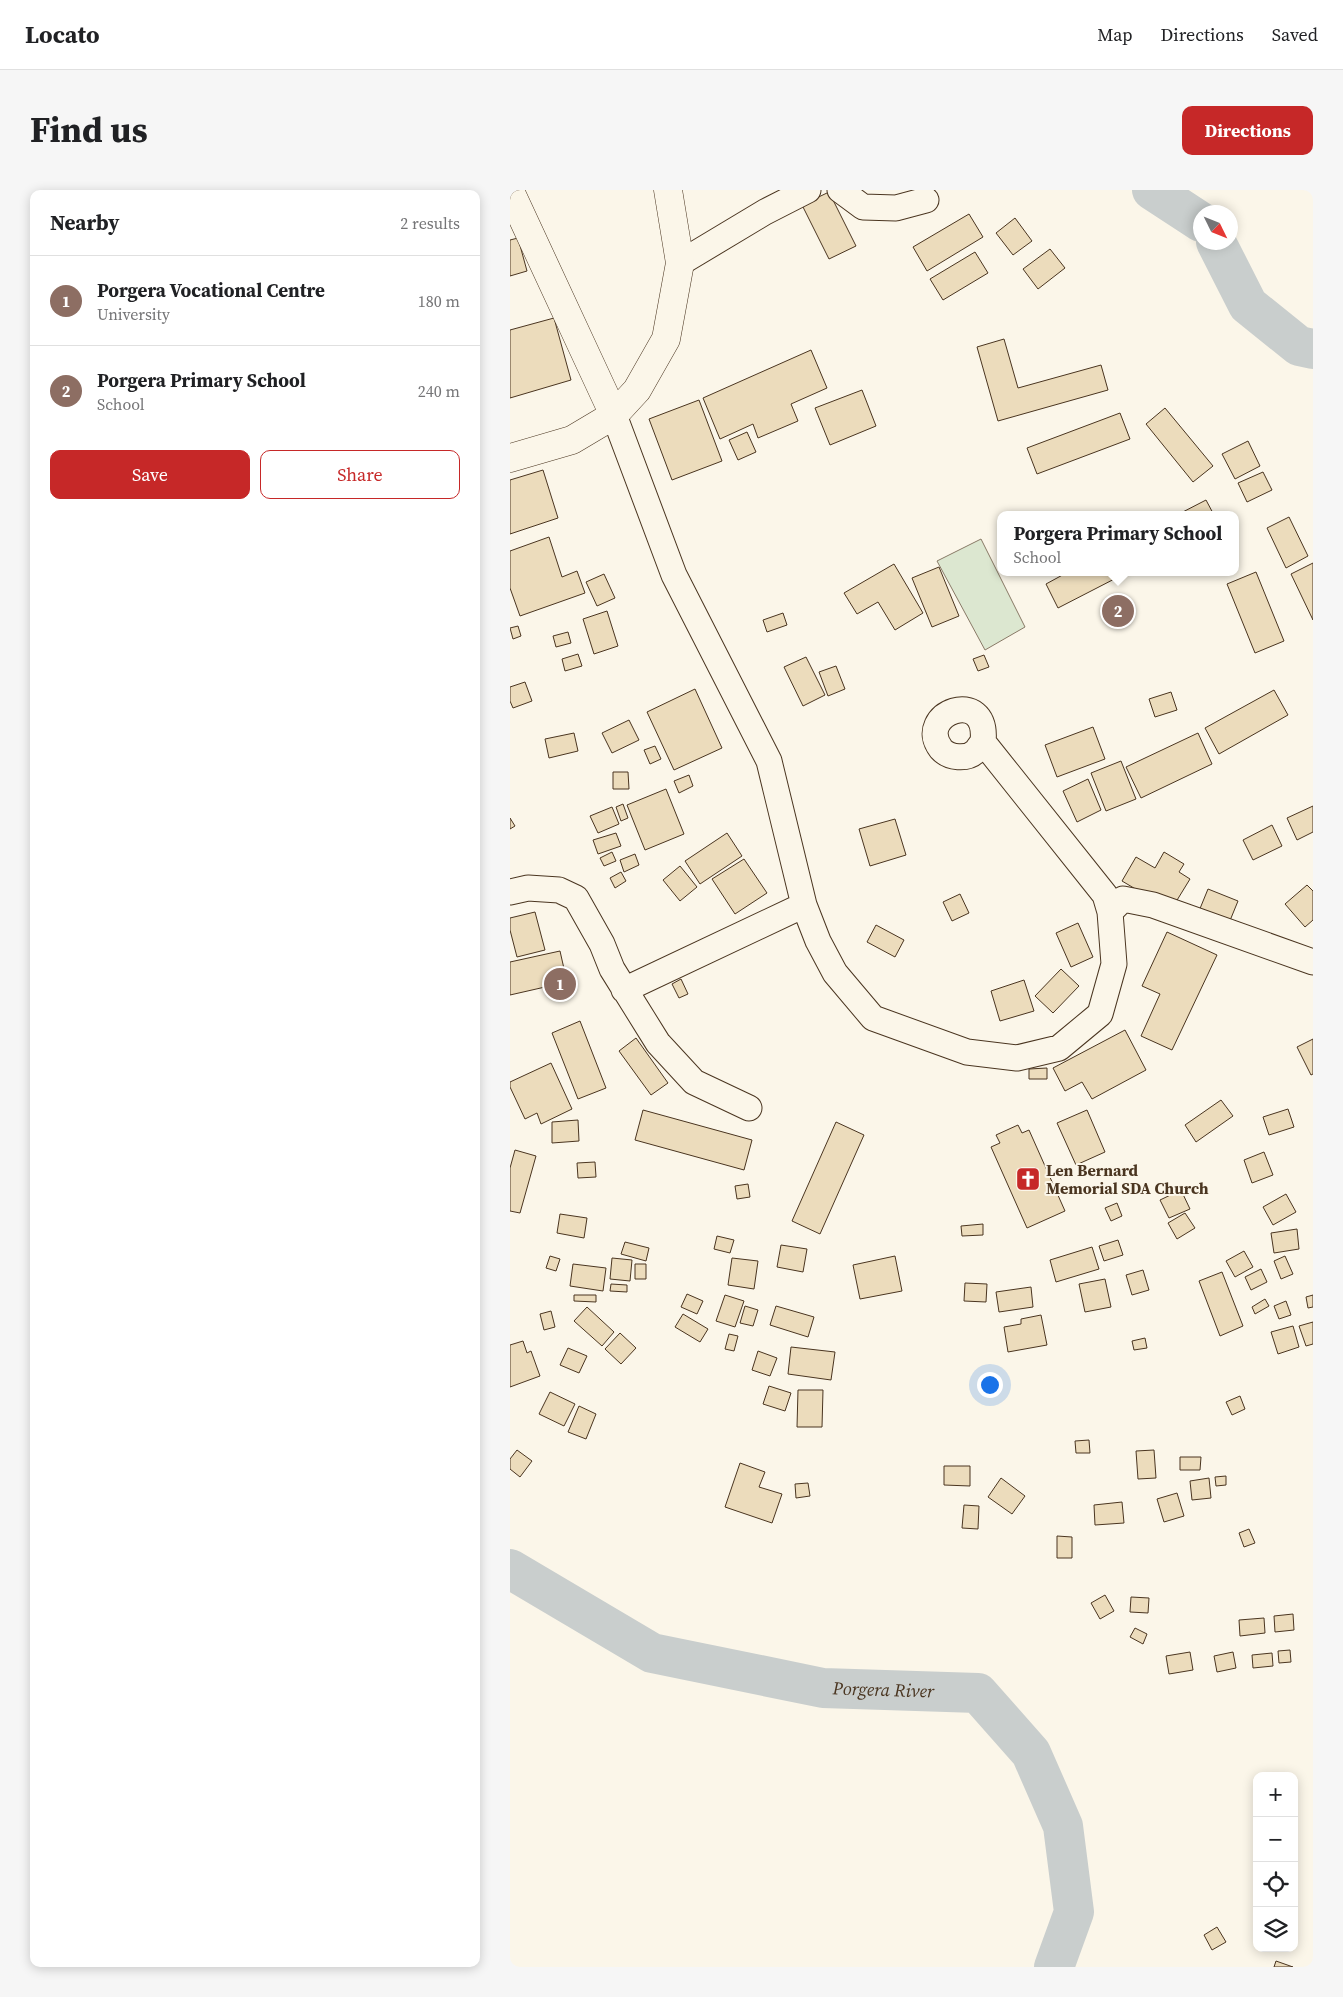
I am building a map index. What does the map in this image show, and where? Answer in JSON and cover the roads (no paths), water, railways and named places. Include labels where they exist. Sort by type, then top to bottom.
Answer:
[{"type":"main road","points":[[510,458],[572,440],[614,415],[637,390],[666,339],[680,263],[668,190]]},
{"type":"main road","points":[[510,191],[614,415]]},
{"type":"street","points":[[680,263],[765,212],[808,190]]},
{"type":"street","points":[[840,190],[863,207],[896,208],[926,200]]},
{"type":"street","points":[[614,415],[674,575],[769,761],[804,905],[818,941],[834,973],[873,1018],[967,1052],[1017,1058],[1059,1048],[1100,1014],[1114,964],[1110,912],[1105,895],[982,742]]},
{"type":"street","points":[[510,892],[528,888],[559,890],[576,898],[624,990],[658,1043],[694,1082],[749,1108]]},
{"type":"street","points":[[1110,912],[1123,899],[1153,906],[1313,962]]},
{"type":"street","points":[[624,990],[804,905]]},
{"type":"waterway","points":[[1152,190],[1193,217]]},
{"type":"waterway","points":[[1220,250],[1248,305],[1299,346],[1313,349]]},
{"type":"waterway","name":"Porgera River","points":[[510,1569],[652,1653],[823,1688],[978,1693],[1031,1753],[1063,1826],[1074,1912],[1054,1967]]},
{"type":"place","name":"Porgera Primary School","points":[[1118,611]]},
{"type":"place","name":"Porgera Vocational Centre","points":[[560,984]]},
{"type":"place","name":"Len Bernard Memorial SDA Church","points":[[1028,1179]]}]
